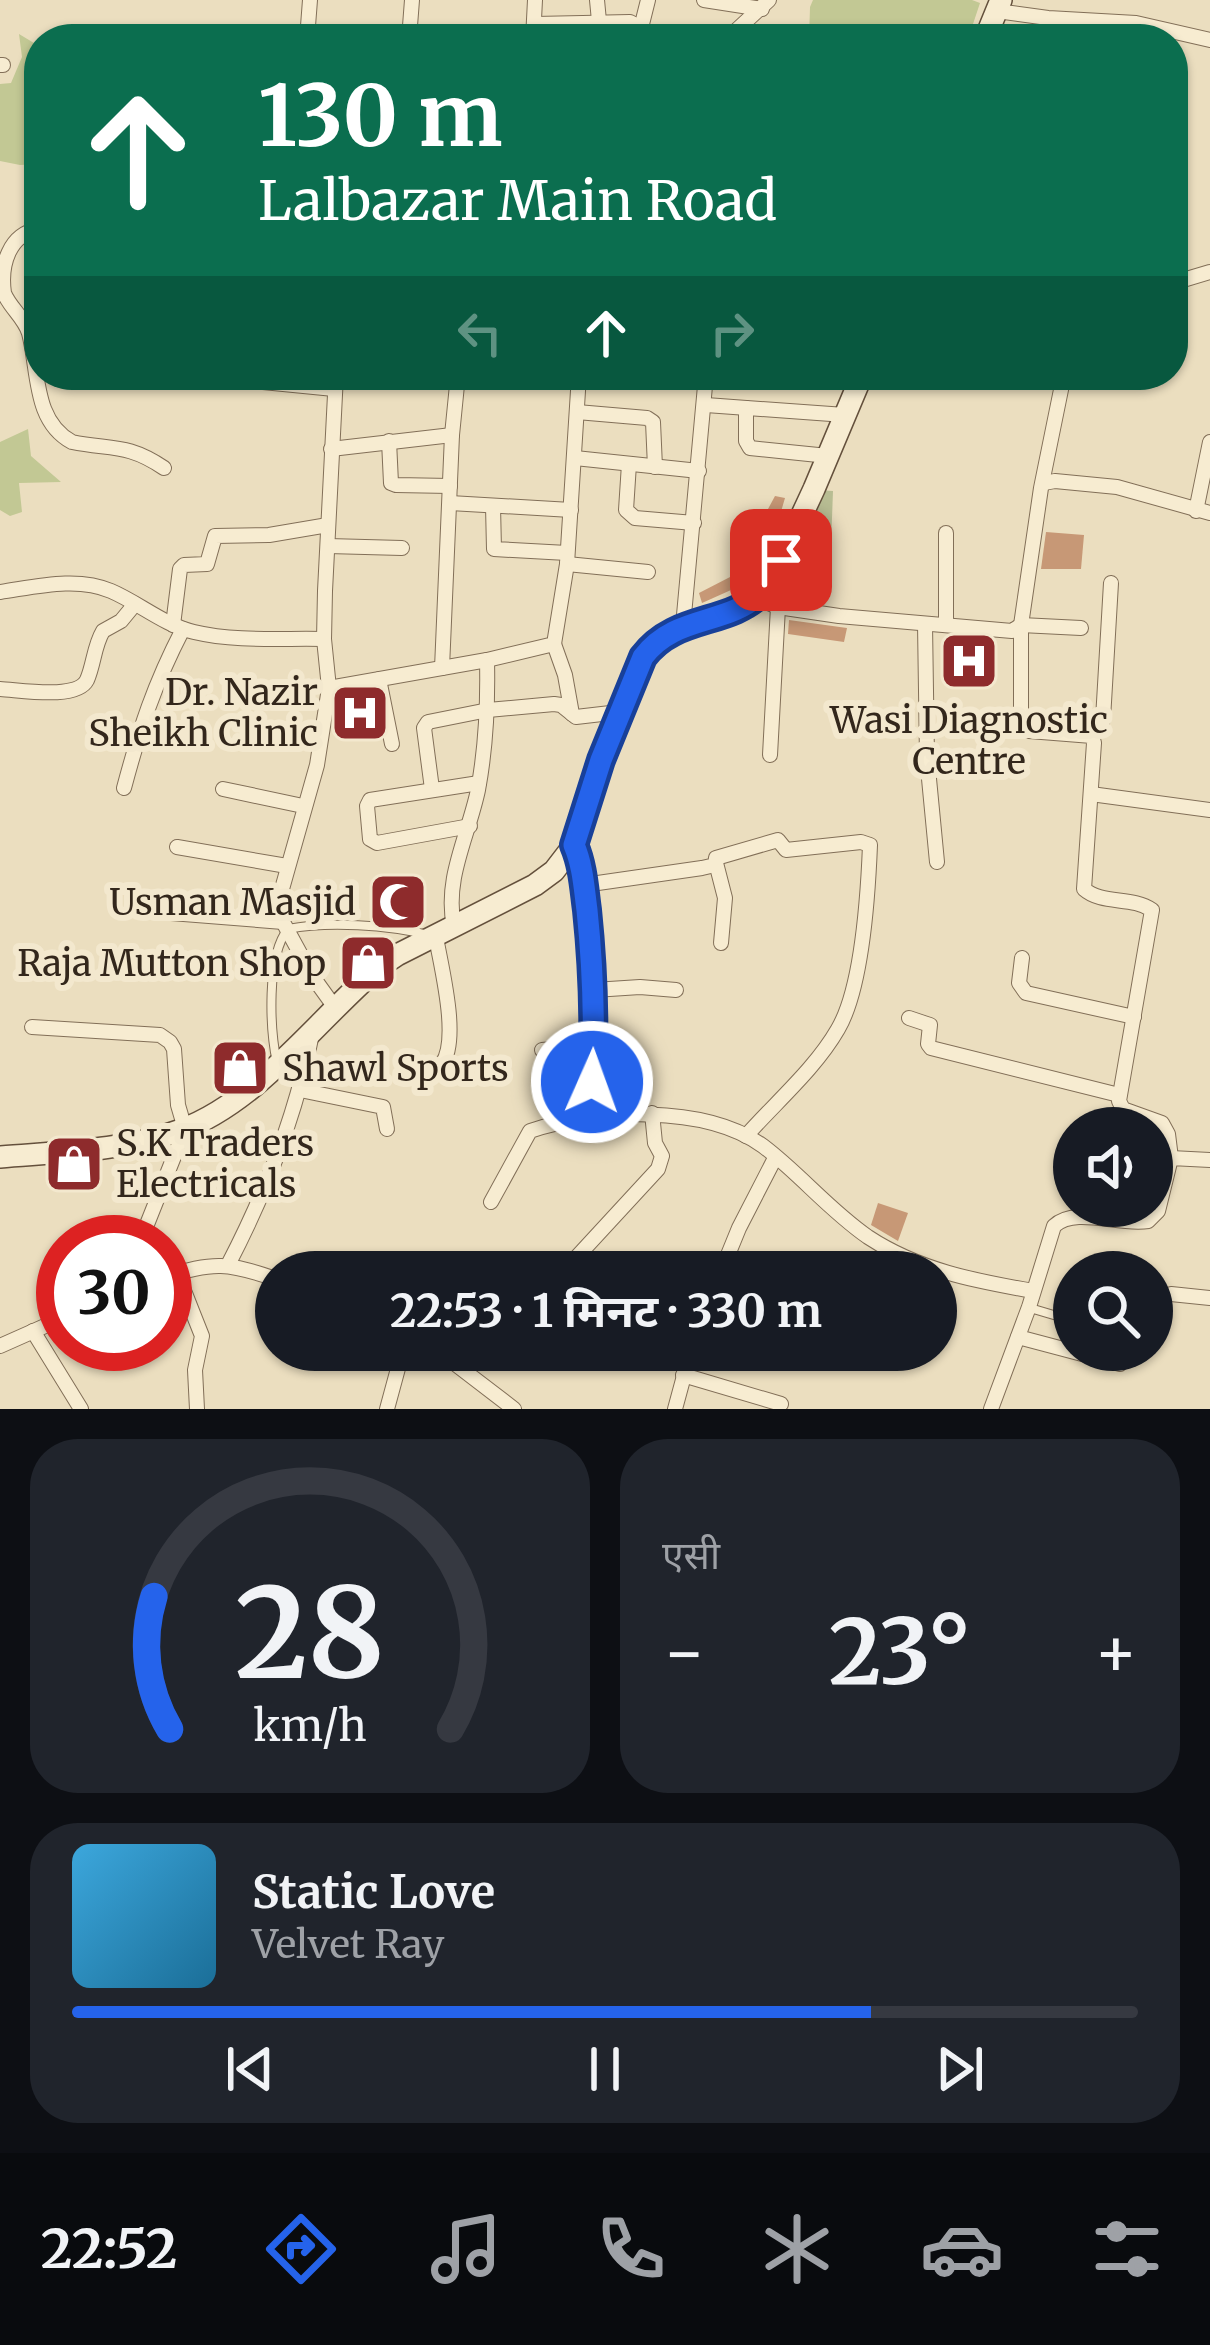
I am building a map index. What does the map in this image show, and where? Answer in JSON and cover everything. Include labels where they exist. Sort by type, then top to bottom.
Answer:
[{"type":"main road","points":[[0,1157],[124,1144],[184,1129],[214,1114],[277,1066],[379,967],[554,872],[574,845],[643,657],[658,640],[683,626],[756,598],[774,575],[856,390]]},
{"type":"street","points":[[597,0],[599,21]]},
{"type":"street","points":[[704,0],[766,4]]},
{"type":"street","points":[[999,6],[1048,18],[1140,24]]},
{"type":"street","points":[[580,24],[633,24]]},
{"type":"street","points":[[24,233],[5,254],[1,282],[24,322]]},
{"type":"street","points":[[39,390],[53,428],[72,442],[130,449],[164,468]]},
{"type":"street","points":[[335,390],[325,639],[329,688],[316,766],[280,896],[286,926],[336,1009]]},
{"type":"street","points":[[442,668],[456,390]]},
{"type":"street","points":[[572,715],[554,644],[567,558],[578,390]]},
{"type":"street","points":[[683,626],[706,390]]},
{"type":"street","points":[[1061,390],[1041,488],[1022,625],[1021,715],[1024,727],[1034,733],[1093,736]]},
{"type":"street","points":[[706,405],[845,415]]},
{"type":"street","points":[[746,408],[750,448],[828,456]]},
{"type":"street","points":[[577,412],[653,422],[655,466]]},
{"type":"street","points":[[331,449],[452,435]]},
{"type":"street","points":[[389,441],[391,483],[450,486]]},
{"type":"street","points":[[1044,483],[1117,488],[1203,512],[1210,442]]},
{"type":"street","points":[[575,458],[699,471]]},
{"type":"street","points":[[629,464],[628,514],[694,523]]},
{"type":"street","points":[[449,503],[571,510]]},
{"type":"street","points":[[493,506],[494,548],[648,572]]},
{"type":"street","points":[[124,788],[149,702],[178,627],[180,569],[207,564],[214,536],[269,535],[328,525]]},
{"type":"street","points":[[946,533],[946,626]]},
{"type":"street","points":[[328,546],[402,548]]},
{"type":"street","points":[[0,592],[83,584],[107,589],[178,627],[218,636],[325,639]]},
{"type":"street","points":[[1111,584],[1103,719],[1093,736],[1086,893],[1152,910],[1119,1094],[1123,1107]]},
{"type":"street","points":[[756,598],[778,607],[946,626],[1012,631],[1022,625],[1081,628]]},
{"type":"street","points":[[0,689],[79,689],[86,683],[103,631],[121,621],[136,604]]},
{"type":"street","points":[[770,754],[778,607]]},
{"type":"street","points":[[925,624],[928,770],[937,862]]},
{"type":"street","points":[[329,688],[554,644]]},
{"type":"street","points":[[419,1066],[442,1064],[448,1057],[445,932],[450,892],[479,783],[488,710],[487,660]]},
{"type":"street","points":[[379,679],[392,744]]},
{"type":"street","points":[[432,789],[424,724],[488,710],[554,704],[581,717],[619,712]]},
{"type":"street","points":[[470,826],[377,843],[370,838],[367,806],[370,800],[479,783]]},
{"type":"street","points":[[223,789],[304,806]]},
{"type":"street","points":[[1091,794],[1210,810]]},
{"type":"street","points":[[721,944],[725,898],[716,858],[778,840],[787,850],[870,845],[860,951],[842,1023],[825,1050],[746,1136]]},
{"type":"street","points":[[574,845],[584,885],[594,990],[590,1119]]},
{"type":"street","points":[[177,847],[287,866]]},
{"type":"street","points":[[584,885],[716,863]]},
{"type":"street","points":[[171,913],[286,926]]},
{"type":"street","points":[[1022,958],[1019,983],[1026,993],[1134,1017]]},
{"type":"street","points":[[594,990],[676,990]]},
{"type":"street","points":[[909,1018],[930,1025],[931,1048],[1119,1094]]},
{"type":"street","points":[[32,1027],[143,1033],[170,1042],[184,1129],[151,1215]]},
{"type":"street","points":[[228,1265],[258,1206],[300,1090],[312,1034]]},
{"type":"street","points":[[542,1050],[594,1045]]},
{"type":"street","points":[[300,1090],[383,1107],[387,1129]]},
{"type":"street","points":[[582,1251],[658,1169],[662,1156],[655,1142],[652,1113]]},
{"type":"street","points":[[491,1202],[530,1132],[590,1119],[652,1113],[711,1123],[746,1136],[823,1202],[894,1252],[940,1272],[1034,1291]]},
{"type":"street","points":[[1173,1159],[1209,1159],[1210,1140]]},
{"type":"street","points":[[730,1251],[776,1158]]},
{"type":"street","points":[[991,1409],[1054,1227]]},
{"type":"street","points":[[192,1268],[228,1265],[255,1273]]},
{"type":"street","points":[[1173,1294],[1210,1298]]},
{"type":"street","points":[[192,1316],[202,1336],[195,1370],[197,1409]]},
{"type":"street","points":[[0,1346],[36,1330]]},
{"type":"street","points":[[33,1331],[81,1409]]},
{"type":"street","points":[[1018,1337],[1053,1346]]},
{"type":"street","points":[[387,1409],[397,1371]]},
{"type":"street","points":[[465,1371],[514,1409]]},
{"type":"street","points":[[675,1409],[684,1371]]},
{"type":"street","points":[[683,1375],[782,1404]]},
{"type":"lane","points":[[277,1066],[273,975],[286,926],[445,932]]},
{"type":"lane","points":[[1029,1307],[1053,1314]]},
{"type":"green space","points":[[813,0],[980,3],[973,24],[809,24]]},
{"type":"green space","points":[[19,34],[24,37],[24,165],[20,165],[0,161],[0,84],[11,83],[22,57]]},
{"type":"green space","points":[[28,429],[31,456],[61,482],[19,483],[22,512],[10,516],[0,510],[0,442]]},
{"type":"green space","points":[[817,490],[833,491],[829,598],[768,594]]},
{"type":"building","points":[[775,496],[785,498],[780,515],[752,570],[740,586],[702,603],[699,593],[732,576]]},
{"type":"building","points":[[1046,532],[1084,535],[1081,569],[1041,569]]},
{"type":"building","points":[[789,620],[847,628],[844,642],[788,634]]},
{"type":"building","points":[[955,650],[984,653],[981,679],[952,675]]},
{"type":"building","points":[[370,692],[379,737],[353,740],[349,706],[359,705],[357,694]]},
{"type":"building","name":"Usman Masjid","points":[[385,887],[418,892],[410,919],[378,911]]},
{"type":"building","points":[[878,1203],[908,1213],[898,1241],[871,1225]]},
{"type":"place","name":"Wasi Diagnostic Centre","points":[[969,661]]},
{"type":"place","name":"Dr. Nazir Sheikh Clinic","points":[[360,713]]},
{"type":"place","name":"Usman Masjid","points":[[398,902]]},
{"type":"place","name":"Raja Mutton Shop","points":[[368,963]]},
{"type":"place","name":"Shawl Sports","points":[[240,1068]]},
{"type":"place","name":"S.K Traders Electricals","points":[[74,1164]]},
{"type":"route","points":[[592,1082],[594,990],[584,885],[574,845],[601,760],[649,649],[683,626],[756,598],[781,560]]}]
